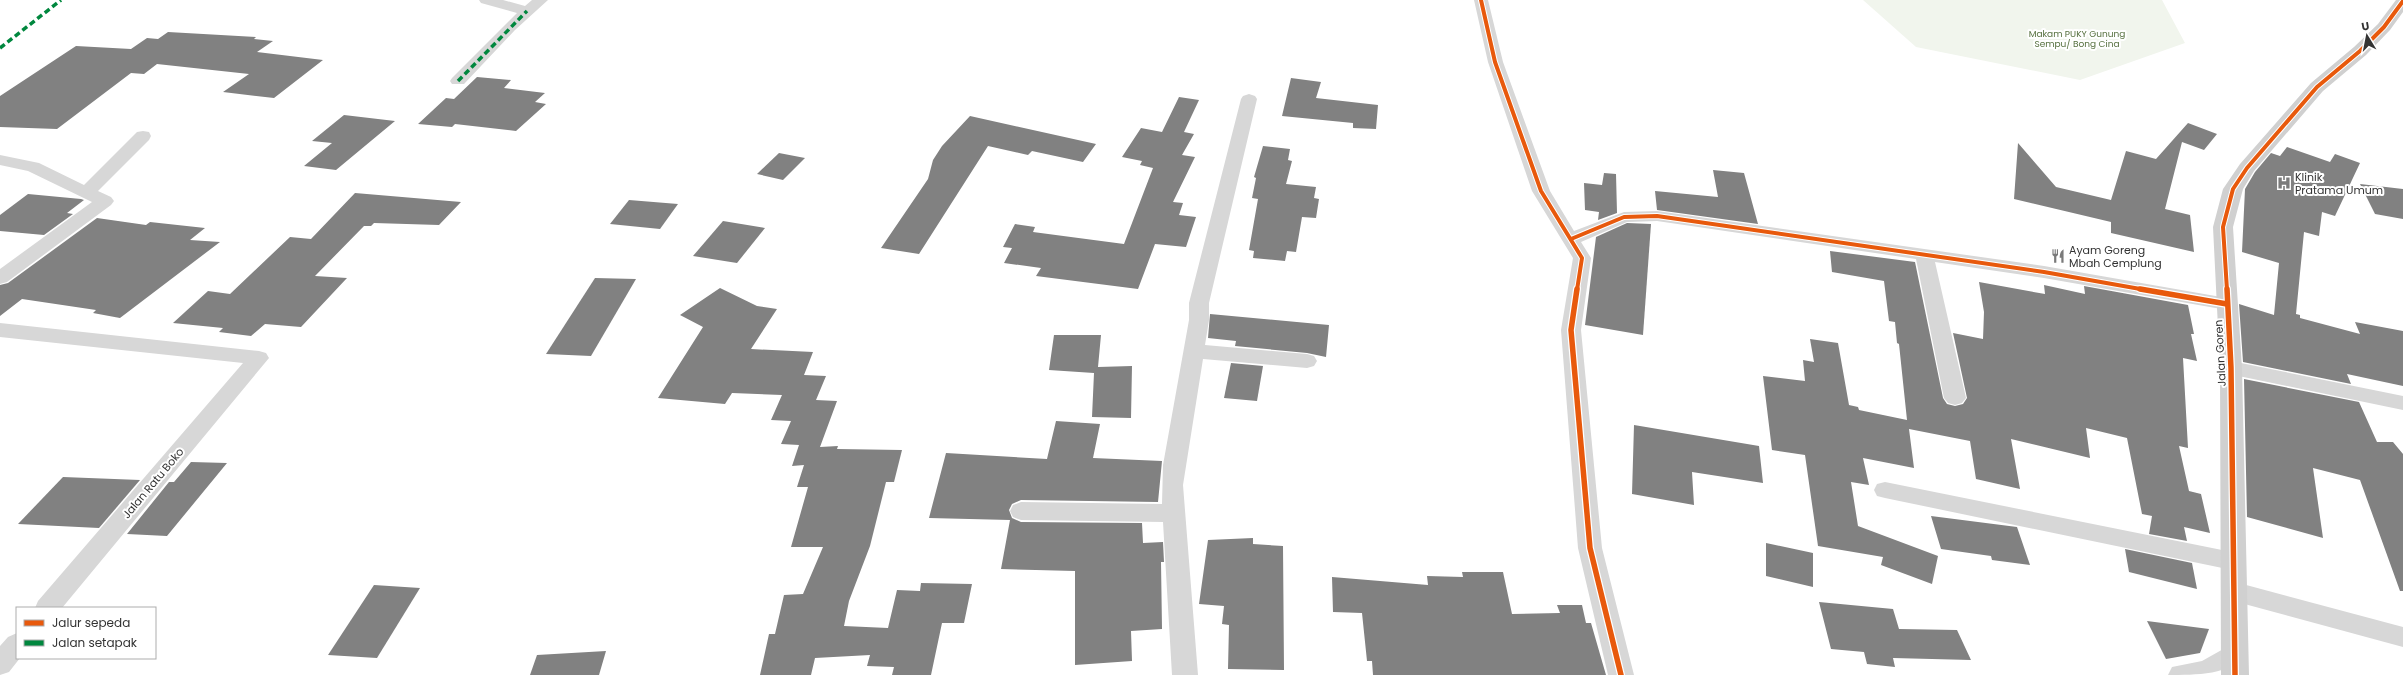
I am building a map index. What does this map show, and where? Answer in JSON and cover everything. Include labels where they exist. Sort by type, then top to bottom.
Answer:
[{"type":"street","points":[[486,0],[527,11]]},
{"type":"street","points":[[458,81],[527,11],[541,0]]},
{"type":"street","points":[[1481,0],[1485,10],[1492,55],[1499,70],[1541,191],[1549,207],[1582,258],[1571,330],[1590,548],[1621,675]]},
{"type":"street","name":"Jalan Goren","points":[[2235,665],[2235,592],[2232,561],[2231,368],[2223,227],[2234,189],[2247,168],[2317,87],[2360,51],[2384,27],[2403,1]]},
{"type":"street","points":[[1185,675],[1172,485],[1174,465],[1199,320],[1199,303],[1249,99]]},
{"type":"street","points":[[86,193],[143,136]]},
{"type":"street","points":[[0,160],[33,168],[105,201],[0,278]]},
{"type":"street","points":[[1571,239],[1624,217],[1657,216],[2044,272],[2227,304]]},
{"type":"street","points":[[1924,255],[1955,398]]},
{"type":"street","name":"Jalan Ratu Boko","points":[[0,330],[259,358],[48,607]]},
{"type":"street","points":[[1194,351],[1307,361]]},
{"type":"street","points":[[2231,368],[2403,403]]},
{"type":"street","points":[[1884,490],[2232,561]]},
{"type":"street","points":[[1021,511],[1174,513]]},
{"type":"street","points":[[2235,592],[2403,637]]},
{"type":"street","points":[[0,664],[16,645]]},
{"type":"street","points":[[2181,675],[2235,665]]},
{"type":"green space","name":"Makam PUKY Gunung Sempu/ Bong Cina","points":[[1863,0],[2162,0],[2185,43],[2080,80],[1916,47]]},
{"type":"building","points":[[168,32],[256,37],[254,39],[273,41],[257,52],[323,60],[274,98],[223,92],[249,74],[157,64],[144,74],[131,73],[57,129],[0,127],[0,96],[76,46],[131,49],[147,38],[158,39]]},
{"type":"building","points":[[477,77],[511,80],[504,88],[545,93],[535,102],[546,104],[516,131],[455,124],[452,127],[418,124],[446,98],[454,99]]},
{"type":"building","points":[[1291,78],[1321,82],[1316,98],[1378,105],[1376,129],[1353,128],[1353,123],[1282,116]]},
{"type":"building","points":[[1179,97],[1199,100],[1184,132],[1194,134],[1182,155],[1195,157],[1173,202],[1183,203],[1179,215],[1196,217],[1186,247],[1155,244],[1138,289],[1036,276],[1041,268],[1004,263],[1012,248],[1003,247],[1015,224],[1035,227],[1033,232],[1124,244],[1153,168],[1140,165],[1142,161],[1122,157],[1141,128],[1162,132]]},
{"type":"building","points":[[344,115],[395,121],[336,170],[304,166],[332,143],[312,141]]},
{"type":"building","points":[[970,116],[1096,144],[1083,162],[1032,151],[1028,155],[988,146],[919,254],[881,248],[928,179],[933,160],[942,146]]},
{"type":"building","points":[[2188,123],[2217,134],[2204,150],[2182,142],[2165,209],[2190,215],[2194,252],[2111,233],[2111,222],[2014,199],[2018,143],[2056,187],[2111,200],[2126,151],[2156,159]]},
{"type":"building","points":[[1263,146],[1290,149],[1288,160],[1292,161],[1286,184],[1316,187],[1314,198],[1319,199],[1316,218],[1302,217],[1296,252],[1287,251],[1285,261],[1253,258],[1254,251],[1249,250],[1258,199],[1252,198],[1256,178],[1254,177]]},
{"type":"building","points":[[2287,147],[2330,162],[2335,154],[2360,163],[2335,216],[2322,212],[2319,236],[2304,232],[2296,314],[2300,315],[2300,318],[2360,334],[2355,322],[2403,331],[2403,386],[2347,374],[2351,384],[2243,362],[2239,304],[2274,315],[2279,263],[2242,252],[2245,189],[2255,172],[2271,153],[2280,156]]},
{"type":"building","points":[[779,153],[805,158],[783,180],[757,174]]},
{"type":"building","points":[[1713,170],[1744,173],[1758,224],[1657,210],[1655,191],[1718,197]]},
{"type":"building","points":[[1604,173],[1616,174],[1617,213],[1598,220],[1599,212],[1585,210],[1584,183],[1602,185]]},
{"type":"building","points":[[2360,184],[2403,189],[2403,219],[2375,214]]},
{"type":"building","points":[[355,193],[461,202],[439,225],[374,223],[371,226],[364,226],[315,276],[347,278],[301,327],[265,324],[251,336],[219,332],[223,328],[173,323],[208,291],[230,294],[290,237],[311,239]]},
{"type":"building","points":[[28,194],[84,200],[67,213],[73,214],[44,235],[0,231],[0,215]]},
{"type":"building","points":[[629,200],[678,204],[660,229],[610,224]]},
{"type":"building","points":[[97,218],[146,225],[150,222],[205,228],[190,240],[220,242],[120,318],[93,313],[96,310],[22,299],[0,316],[0,285],[8,283]]},
{"type":"building","points":[[723,221],[765,228],[737,263],[693,256]]},
{"type":"building","points":[[1627,223],[1651,224],[1643,335],[1585,325],[1596,237]]},
{"type":"building","points":[[1830,251],[1915,262],[1943,398],[1947,404],[1955,406],[1963,404],[1967,398],[1953,333],[1983,339],[1984,312],[1979,282],[2045,294],[2044,285],[2085,294],[2084,286],[2188,305],[2194,334],[2191,334],[2197,361],[2183,358],[2188,448],[2179,446],[2189,491],[2201,494],[2210,533],[2184,527],[2187,541],[2149,534],[2152,516],[2142,514],[2127,438],[2086,428],[2090,458],[2011,439],[2020,489],[1976,479],[1970,441],[1909,429],[1914,468],[1863,458],[1869,485],[1851,482],[1858,526],[1938,556],[1932,584],[1881,565],[1883,557],[1818,546],[1805,455],[1772,450],[1763,376],[1805,381],[1803,360],[1814,362],[1810,339],[1838,343],[1849,405],[1858,407],[1859,410],[1907,420],[1899,344],[1897,343],[1895,322],[1889,321],[1884,281],[1832,272]]},
{"type":"building","points":[[595,278],[636,279],[591,356],[546,354]]},
{"type":"building","points":[[720,288],[757,306],[777,309],[751,349],[813,352],[804,375],[826,376],[816,400],[837,401],[820,447],[838,446],[837,449],[902,450],[894,482],[886,482],[870,546],[849,601],[844,626],[888,628],[897,590],[920,591],[921,583],[972,584],[964,623],[942,623],[931,675],[892,675],[894,667],[867,666],[870,655],[815,658],[811,675],[760,675],[769,634],[775,634],[784,595],[803,594],[823,547],[791,547],[808,487],[797,487],[804,465],[792,466],[799,445],[781,444],[791,421],[771,420],[782,395],[732,393],[725,404],[658,398],[703,327],[680,315]]},
{"type":"building","points":[[1210,314],[1329,325],[1326,357],[1307,353],[1235,346],[1236,341],[1208,338]]},
{"type":"building","points":[[1054,335],[1101,335],[1098,367],[1132,366],[1131,418],[1092,417],[1094,373],[1049,370]]},
{"type":"building","points":[[1231,363],[1263,366],[1257,401],[1224,398]]},
{"type":"building","points":[[2244,379],[2359,402],[2377,442],[2393,442],[2403,454],[2403,591],[2400,591],[2360,480],[2313,468],[2323,538],[2247,517]]},
{"type":"building","points":[[1056,421],[1100,424],[1093,458],[1162,461],[1158,502],[1021,500],[1012,504],[1009,510],[1012,518],[1021,522],[1142,523],[1143,543],[1163,542],[1164,562],[1161,562],[1162,629],[1131,631],[1132,661],[1075,665],[1075,571],[1001,569],[1010,520],[929,518],[946,453],[1047,459]]},
{"type":"building","points":[[1634,425],[1759,446],[1763,483],[1692,472],[1694,505],[1632,494]]},
{"type":"building","points":[[191,462],[227,463],[167,536],[127,534],[169,482],[174,482]]},
{"type":"building","points":[[63,477],[140,480],[99,528],[18,524]]},
{"type":"building","points":[[1931,516],[2017,527],[2030,565],[1992,560],[1991,556],[1941,549]]},
{"type":"building","points":[[1253,538],[1253,544],[1283,546],[1284,670],[1228,669],[1229,625],[1222,624],[1224,606],[1199,604],[1208,540]]},
{"type":"building","points":[[1766,543],[1813,553],[1813,587],[1766,576]]},
{"type":"building","points":[[2125,549],[2192,563],[2197,589],[2129,572]]},
{"type":"building","points":[[1462,572],[1503,572],[1512,614],[1560,613],[1557,605],[1582,605],[1586,623],[1591,623],[1606,675],[1373,675],[1372,661],[1367,661],[1362,613],[1333,612],[1332,577],[1428,585],[1427,576],[1463,577]]},
{"type":"building","points":[[374,585],[420,588],[377,658],[328,655]]},
{"type":"building","points":[[1819,602],[1893,609],[1899,629],[1957,630],[1971,660],[1893,658],[1895,667],[1867,664],[1864,652],[1831,649]]},
{"type":"building","points":[[2147,621],[2209,629],[2200,653],[2166,659]]},
{"type":"building","points":[[606,651],[599,675],[530,675],[537,655]]},
{"type":"marked path","points":[[0,48],[61,0]]},
{"type":"marked path","points":[[458,81],[527,11]]},
{"type":"cycle path","points":[[1481,0],[1495,62],[1541,191],[1549,207],[1582,258],[1571,330],[1590,548],[1621,675]]},
{"type":"cycle path","points":[[2235,675],[2235,592],[2232,561],[2231,368],[2223,227],[2233,189],[2247,168],[2317,87],[2360,51],[2384,27],[2403,1]]},
{"type":"cycle path","points":[[1571,239],[1624,217],[1657,216],[2044,272],[2227,304]]},
{"type":"place","name":"Klinik Pratama Umum","points":[[2284,183]]},
{"type":"place","name":"Ayam Goreng Mbah Cemplung","points":[[2058,256]]}]
